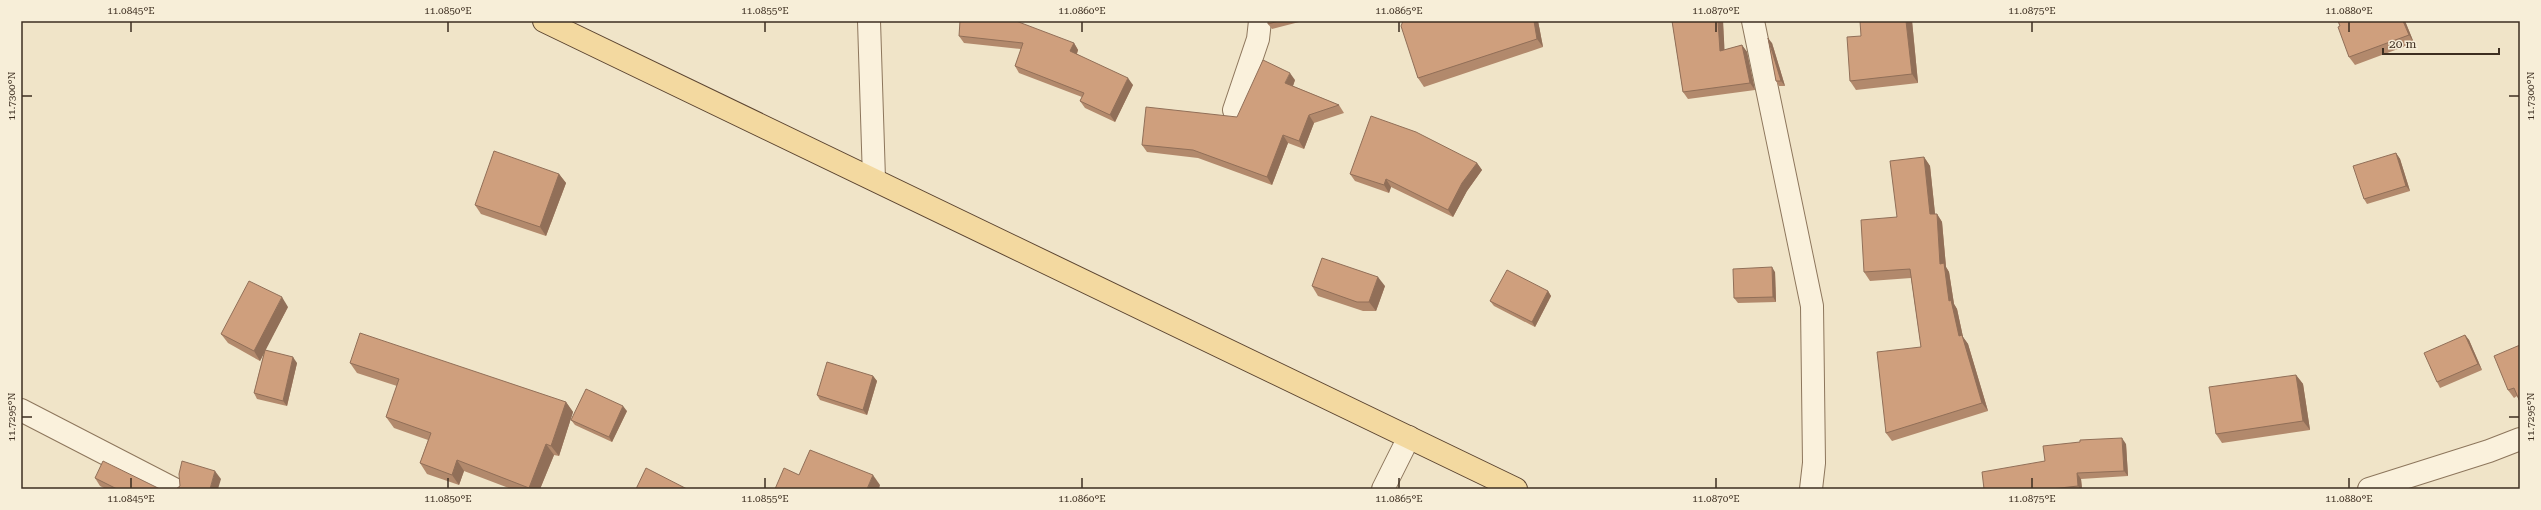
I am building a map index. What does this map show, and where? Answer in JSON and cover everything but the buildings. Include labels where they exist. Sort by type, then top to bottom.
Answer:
[{"type":"main road","points":[[544,21],[1409,436],[1516,489]]},
{"type":"street","points":[[869,21],[874,179]]},
{"type":"street","points":[[1234,110],[1258,39],[1260,21]]},
{"type":"street","points":[[1753,21],[1812,306],[1814,463],[1812,489]]},
{"type":"street","points":[[21,410],[174,489]]},
{"type":"street","points":[[1383,489],[1409,436]]},
{"type":"street","points":[[2369,489],[2489,451],[2520,439]]}]
